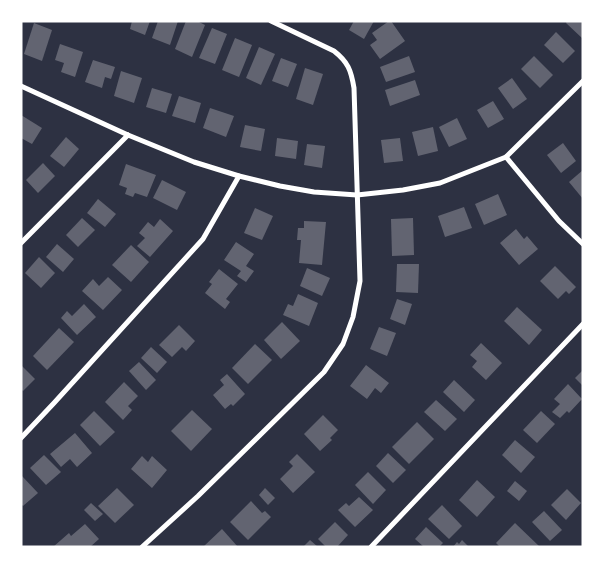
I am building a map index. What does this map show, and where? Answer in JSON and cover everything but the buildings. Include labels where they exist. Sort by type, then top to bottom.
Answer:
[{"type":"street","points":[[142,547],[198,496],[324,372],[343,344],[353,317],[360,281],[352,73],[342,57],[334,51],[271,21]]},
{"type":"street","points":[[21,86],[128,135],[194,162],[280,186],[314,192],[357,194],[403,190],[440,183],[506,157],[583,81]]},
{"type":"street","points":[[21,243],[128,135]]},
{"type":"street","points":[[506,157],[559,220],[583,244]]},
{"type":"street","points":[[21,438],[203,240],[239,176]]},
{"type":"street","points":[[371,547],[583,324]]}]
